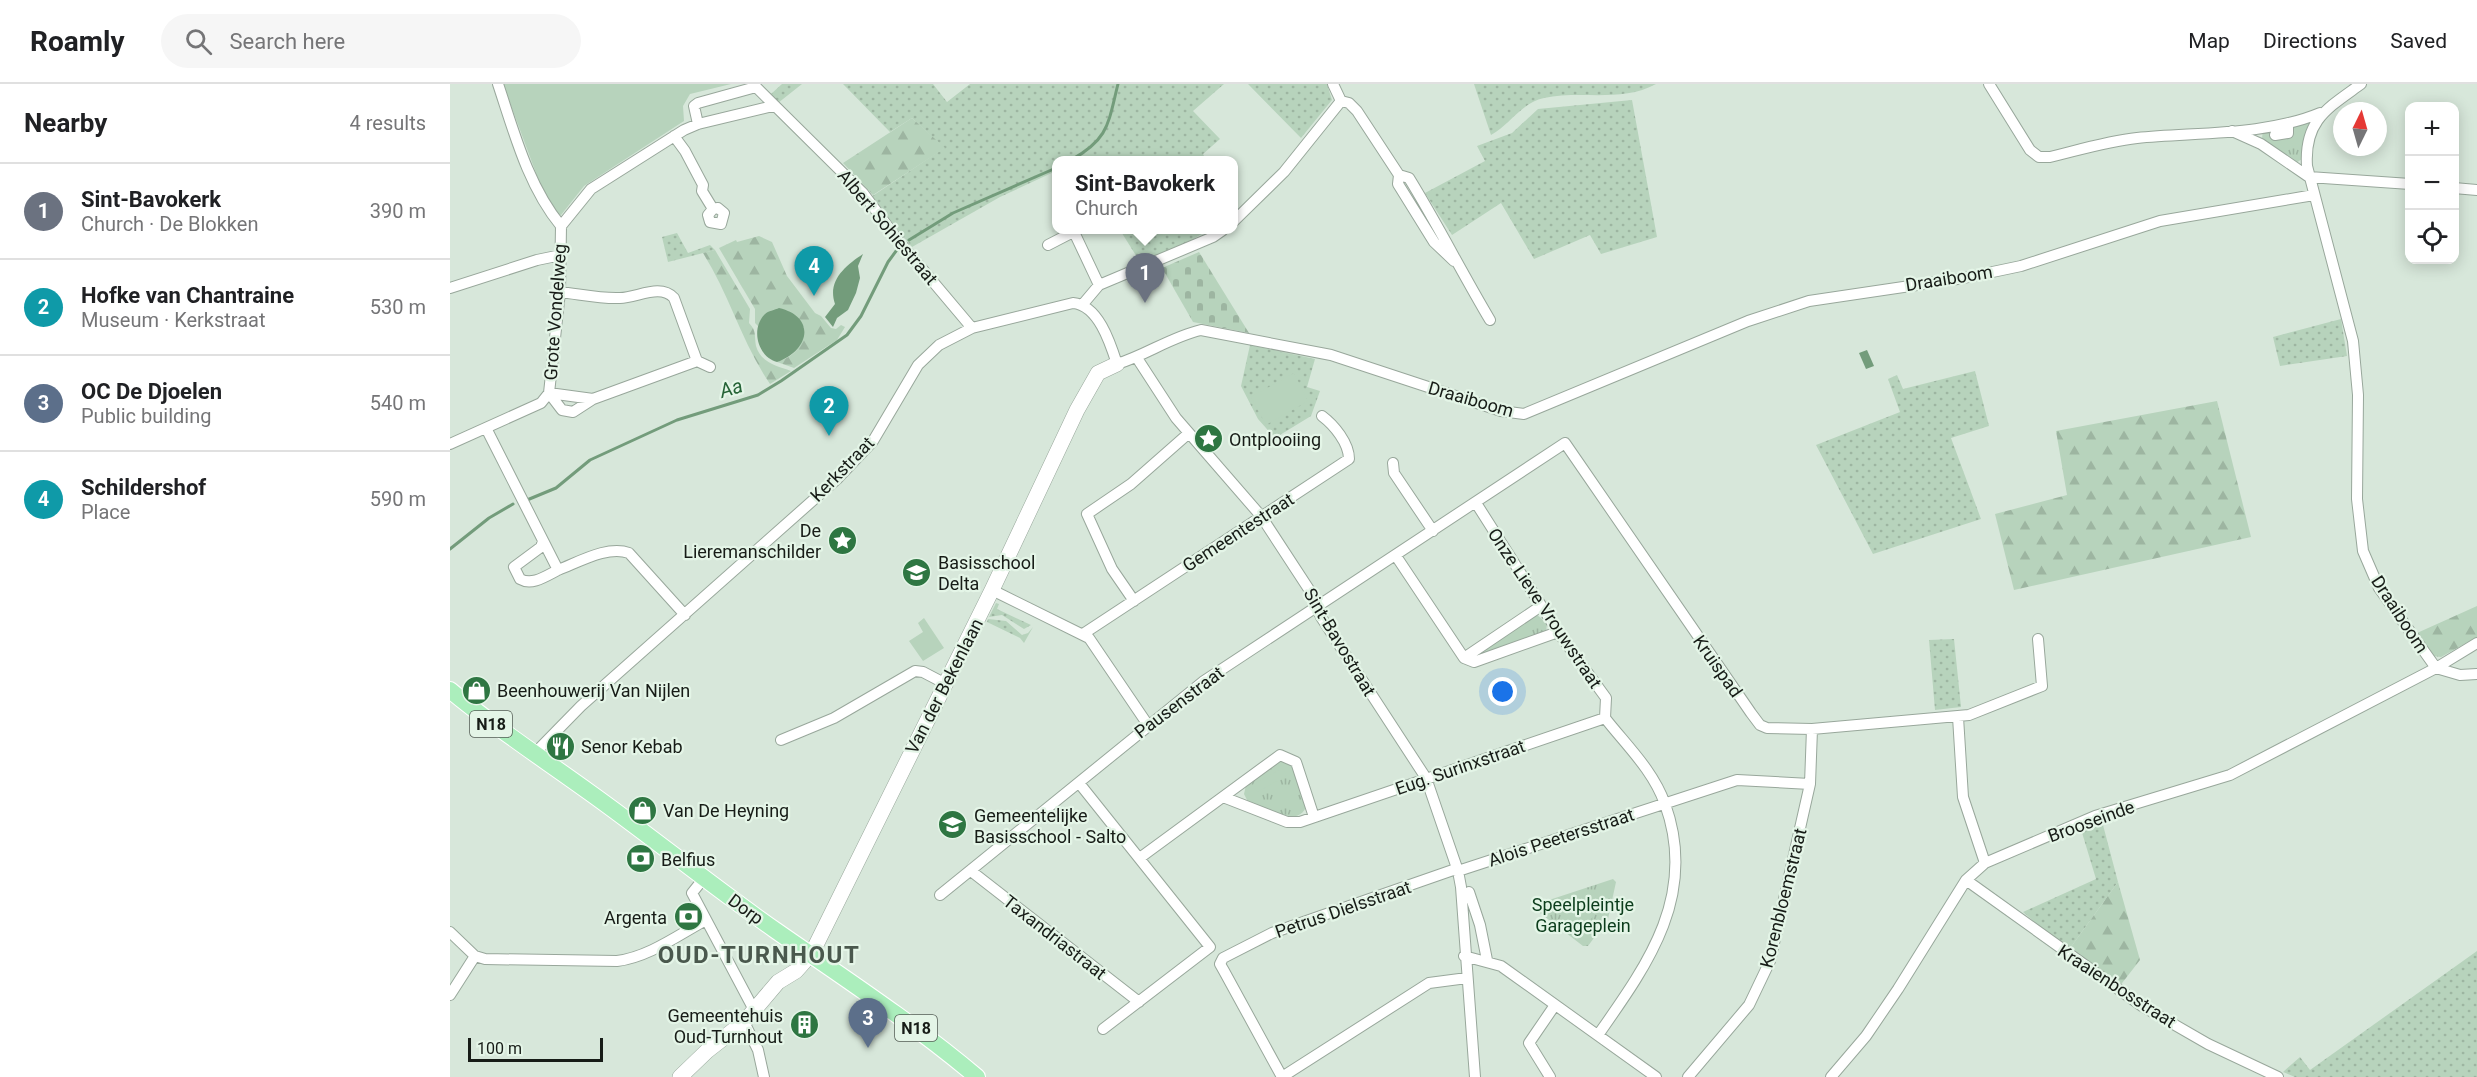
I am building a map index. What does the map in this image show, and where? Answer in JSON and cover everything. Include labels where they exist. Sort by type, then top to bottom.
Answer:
[{"type":"main road","name":"N18","points":[[450,690],[484,718],[536,753],[701,880]]},
{"type":"main road","name":"Dorp","points":[[701,880],[812,953]]},
{"type":"main road","name":"N18","points":[[812,953],[935,1042],[977,1077]]},
{"type":"street","points":[[498,84],[528,170],[542,200],[561,226],[591,189],[674,136],[698,124],[773,106]]},
{"type":"street","points":[[1333,84],[1341,101]]},
{"type":"street","points":[[1989,84],[2030,150],[2039,157],[2050,157],[2136,138],[2232,131],[2288,123],[2320,113],[2361,84]]},
{"type":"street","name":"Albert Sohiestraat","points":[[698,124],[694,105],[756,87],[863,193],[897,239],[972,328]]},
{"type":"street","points":[[1341,101],[1349,103],[1357,111],[1399,175],[1398,184],[1434,242],[1454,261],[1490,320]]},
{"type":"street","points":[[1238,217],[1284,172],[1341,101]]},
{"type":"street","points":[[2314,195],[2306,158],[2309,138],[2320,113]]},
{"type":"street","points":[[2275,135],[2288,133],[2288,123]]},
{"type":"street","points":[[2232,131],[2261,144],[2309,177],[2405,184]]},
{"type":"street","points":[[674,136],[685,151],[713,209]]},
{"type":"street","points":[[2459,188],[2477,190]]},
{"type":"street","name":"Draaiboom","points":[[1117,364],[1137,358],[1189,333],[1201,330],[1331,355],[1501,411],[1524,414],[1748,321],[1809,301],[1998,271],[2160,221],[2314,195],[2352,341],[2358,395],[2357,499],[2363,551],[2379,588],[2436,668]]},
{"type":"street","name":"Grote Vondelweg","points":[[450,444],[541,403],[549,393],[560,292],[561,226]]},
{"type":"street","points":[[1048,245],[1070,234]]},
{"type":"street","points":[[1077,234],[1099,285]]},
{"type":"street","points":[[1117,364],[1111,346],[1091,311],[1083,304],[1099,285],[1217,234]]},
{"type":"street","points":[[450,288],[537,260],[561,255]]},
{"type":"street","points":[[560,292],[622,298],[656,291],[666,292],[674,298],[697,361]]},
{"type":"street","name":"Kerkstraat","points":[[536,753],[581,706],[837,479],[868,446],[927,355],[955,334],[972,328],[1073,303],[1083,304]]},
{"type":"street","name":"Sint-Bavostraat","points":[[1137,358],[1160,398],[1262,516],[1317,606],[1321,617],[1426,778],[1458,871],[1461,887],[1464,956],[1475,1077]]},
{"type":"street","points":[[549,393],[564,412],[573,412],[593,399],[697,361],[710,367]]},
{"type":"street","name":"Van der Bekenlaan","points":[[812,953],[992,590],[1077,410],[1098,372],[1117,364]]},
{"type":"street","points":[[549,393],[593,399]]},
{"type":"street","name":"Gemeentestraat","points":[[1083,634],[1349,459],[1347,447],[1332,423],[1322,416]]},
{"type":"street","points":[[486,428],[558,570]]},
{"type":"street","points":[[1134,600],[1112,569],[1087,514],[1131,484],[1189,434]]},
{"type":"street","name":"Pausenstraat","points":[[940,895],[1204,681],[1565,443]]},
{"type":"street","name":"Kruispad","points":[[1565,443],[1673,604],[1760,724],[1767,728],[1812,729],[1958,717],[1978,712],[2042,686],[2038,639]]},
{"type":"street","points":[[1393,463],[1394,473],[1433,531]]},
{"type":"street","name":"Onze Lieve Vrouwstraat","points":[[1476,503],[1558,632],[1606,699],[1605,718]]},
{"type":"street","points":[[543,541],[541,547],[514,567],[519,579],[525,583],[536,581],[601,554],[622,550],[629,553],[685,615]]},
{"type":"street","points":[[1396,556],[1464,658],[1474,662],[1558,632]]},
{"type":"street","points":[[992,590],[1083,634],[1148,725]]},
{"type":"street","points":[[1464,658],[1541,606]]},
{"type":"street","name":"Brooseinde","points":[[1831,1077],[1866,1036],[1966,880],[1985,863],[2095,816],[2230,775],[2436,668],[2477,643]]},
{"type":"street","points":[[2436,668],[2460,675],[2477,674]]},
{"type":"street","points":[[781,740],[834,717],[915,671],[923,672],[944,683]]},
{"type":"street","points":[[1958,717],[1963,797],[1985,863]]},
{"type":"street","points":[[1598,1035],[1651,956],[1668,919],[1673,896],[1675,862],[1674,842],[1665,802],[1631,746],[1605,718]]},
{"type":"street","name":"Eug. Surinxstraat","points":[[1222,797],[1287,822],[1300,822],[1605,718]]},
{"type":"street","name":"Korenbloemstraat","points":[[1688,1077],[1749,1005],[1770,961],[1810,784],[1812,729]]},
{"type":"street","points":[[1141,857],[1280,755],[1288,757],[1299,768],[1314,817]]},
{"type":"street","name":"Alois Peetersstraat","points":[[1458,871],[1737,780],[1810,784]]},
{"type":"street","points":[[1079,783],[1141,857],[1210,947],[1103,1029]]},
{"type":"street","name":"Petrus Dielsstraat","points":[[1282,1077],[1221,964],[1223,958],[1272,933],[1453,870],[1458,871]]},
{"type":"street","name":"Taxandriastraat","points":[[971,871],[1139,1002]]},
{"type":"street","name":"Dorp","points":[[701,880],[692,893],[754,1010]]},
{"type":"street","name":"Kraaienbosstraat","points":[[1966,880],[2142,1006],[2208,1044],[2278,1077]]},
{"type":"street","points":[[1469,892],[1480,925],[1487,960]]},
{"type":"street","points":[[450,932],[475,957],[485,959],[629,959],[706,920]]},
{"type":"street","points":[[680,1077],[707,1051],[744,1022],[778,982],[796,971],[812,953]]},
{"type":"street","points":[[1464,956],[1487,960],[1501,966],[1656,1077]]},
{"type":"street","points":[[450,995],[475,957]]},
{"type":"street","points":[[1282,1077],[1429,983],[1467,978]]},
{"type":"street","points":[[1550,1077],[1529,1043],[1555,1005]]},
{"type":"street","points":[[744,1022],[758,1050],[764,1077]]},
{"type":"green space","points":[[503,84],[731,84],[690,94],[683,106],[684,121],[584,186],[561,215],[554,213],[546,200]]},
{"type":"green space","points":[[782,84],[802,84],[778,103],[771,94]]},
{"type":"green space","points":[[843,84],[933,84],[947,102],[970,84],[1224,84],[1193,111],[1220,139],[1203,154],[1204,156],[1052,156],[1052,173],[1000,197],[912,247],[871,197],[944,148],[912,118],[890,132]]},
{"type":"green space","points":[[1248,84],[1327,84],[1332,100],[1301,138]]},
{"type":"green space","points":[[1474,84],[1656,84],[1643,90],[1615,95],[1572,95],[1544,98],[1529,104],[1491,135]]},
{"type":"green space","points":[[1632,100],[1657,237],[1601,254],[1590,235],[1534,259],[1501,203],[1452,235],[1425,193],[1485,161],[1477,146],[1512,133],[1538,109]]},
{"type":"green space","points":[[912,118],[945,148],[873,195],[843,163]]},
{"type":"green space","points":[[2314,118],[2302,159],[2296,163],[2262,138],[2263,131]]},
{"type":"green space","points":[[677,233],[688,253],[710,245],[715,250],[668,262],[662,237]]},
{"type":"green space","points":[[1122,234],[1202,234],[1192,240],[1140,262]]},
{"type":"green space","points":[[759,236],[772,242],[787,276],[815,313],[821,316],[831,328],[836,329],[841,325],[845,327],[837,340],[794,368],[777,362],[789,357],[797,349],[804,334],[804,327],[766,313],[758,326],[755,323],[755,309],[719,248],[736,240],[737,242]]},
{"type":"green space","points":[[715,250],[750,309],[749,323],[754,331],[758,352],[770,363],[791,371],[770,384],[751,352],[703,253]]},
{"type":"green space","points":[[1199,252],[1249,333],[1193,322],[1162,268]]},
{"type":"green space","points":[[2341,319],[2347,356],[2280,366],[2273,337]]},
{"type":"green space","points":[[1250,345],[1315,359],[1307,387],[1320,391],[1311,416],[1275,438],[1258,419],[1241,386]]},
{"type":"green space","points":[[1975,371],[1989,426],[1951,438],[1981,519],[1873,554],[1816,445],[1900,412],[1888,379],[1897,375],[1903,389]]},
{"type":"green space","points":[[1294,373],[1308,401],[1266,425],[1251,397]]},
{"type":"green space","points":[[2217,401],[2251,537],[2014,590],[1995,514],[2067,495],[2056,431]]},
{"type":"green space","points":[[996,603],[999,604],[997,609],[1031,625],[1024,629],[1002,615],[989,617]]},
{"type":"green space","points":[[2477,606],[2477,637],[2441,657],[2433,656],[2417,633]]},
{"type":"green space","points":[[1537,615],[1547,623],[1546,633],[1477,657],[1475,654]]},
{"type":"green space","points":[[924,618],[944,648],[923,661],[909,641],[923,632],[918,623]]},
{"type":"green space","points":[[988,619],[1006,621],[1022,635],[1028,633],[1033,627],[1024,643],[1020,638],[987,622]]},
{"type":"green space","points":[[1954,639],[1961,707],[1935,710],[1929,640]]},
{"type":"green space","points":[[1282,760],[1291,764],[1307,805],[1303,812],[1296,816],[1280,816],[1271,813],[1248,802],[1244,794],[1246,785],[1275,762]]},
{"type":"green space","points":[[1283,768],[1287,776],[1257,792],[1253,784]]},
{"type":"green space","points":[[2092,821],[2103,825],[2118,882],[2068,951],[2023,912],[2096,879],[2080,826]]},
{"type":"green space","name":"Speelpleintje Garageplein","points":[[1613,879],[1616,882],[1608,919],[1588,946],[1583,946],[1540,913],[1540,903]]},
{"type":"green space","points":[[2118,882],[2140,960],[2119,987],[2068,951]]},
{"type":"green space","points":[[1589,889],[1605,901],[1578,936],[1562,924]]},
{"type":"green space","points":[[2477,951],[2477,1077],[2295,1077],[2283,1072],[2300,1057],[2310,1070]]},
{"type":"shaded area","points":[[863,254],[858,266],[860,278],[856,293],[848,310],[837,318],[833,327],[825,317],[835,304],[833,288],[844,269]]},
{"type":"shaded area","points":[[779,308],[791,312],[799,319],[804,326],[804,334],[796,350],[777,362],[770,359],[761,349],[757,334],[760,320],[765,314]]},
{"type":"shaded area","points":[[1867,350],[1874,366],[1866,369],[1859,353]]},
{"type":"waterway","name":"Aa","points":[[1078,156],[1093,145],[1105,129],[1118,84]]},
{"type":"waterway","name":"Aa","points":[[909,240],[953,213],[1052,170]]},
{"type":"waterway","name":"Aa","points":[[527,500],[556,488],[590,460],[677,420],[758,395],[781,381],[847,335],[861,316],[888,262],[899,247]]},
{"type":"waterway","name":"Aa","points":[[450,549],[489,518],[513,504]]},
{"type":"place","name":"Schildershof","points":[[814,296]]},
{"type":"place","name":"Sint-Bavokerk","points":[[1145,303]]},
{"type":"place","name":"Hofke van Chantraine","points":[[829,436]]},
{"type":"place","name":"Ontplooiing","points":[[1208,439]]},
{"type":"place","name":"De Lieremanschilder","points":[[842,540]]},
{"type":"place","name":"Basisschool Delta","points":[[917,572]]},
{"type":"place","name":"Beenhouwerij Van Nijlen","points":[[476,690]]},
{"type":"place","name":"Senor Kebab","points":[[560,746]]},
{"type":"place","name":"Van De Heyning","points":[[642,810]]},
{"type":"place","name":"Gemeentelijke Basisschool - Salto","points":[[953,825]]},
{"type":"place","name":"Belfius","points":[[640,859]]},
{"type":"place","name":"Argenta","points":[[688,917]]},
{"type":"place","name":"Gemeentehuis Oud-Turnhout","points":[[804,1025]]},
{"type":"place","name":"OC De Djoelen","points":[[868,1048]]},
{"type":"district","name":"OUD-TURNHOUT","points":[[759,955]]}]
